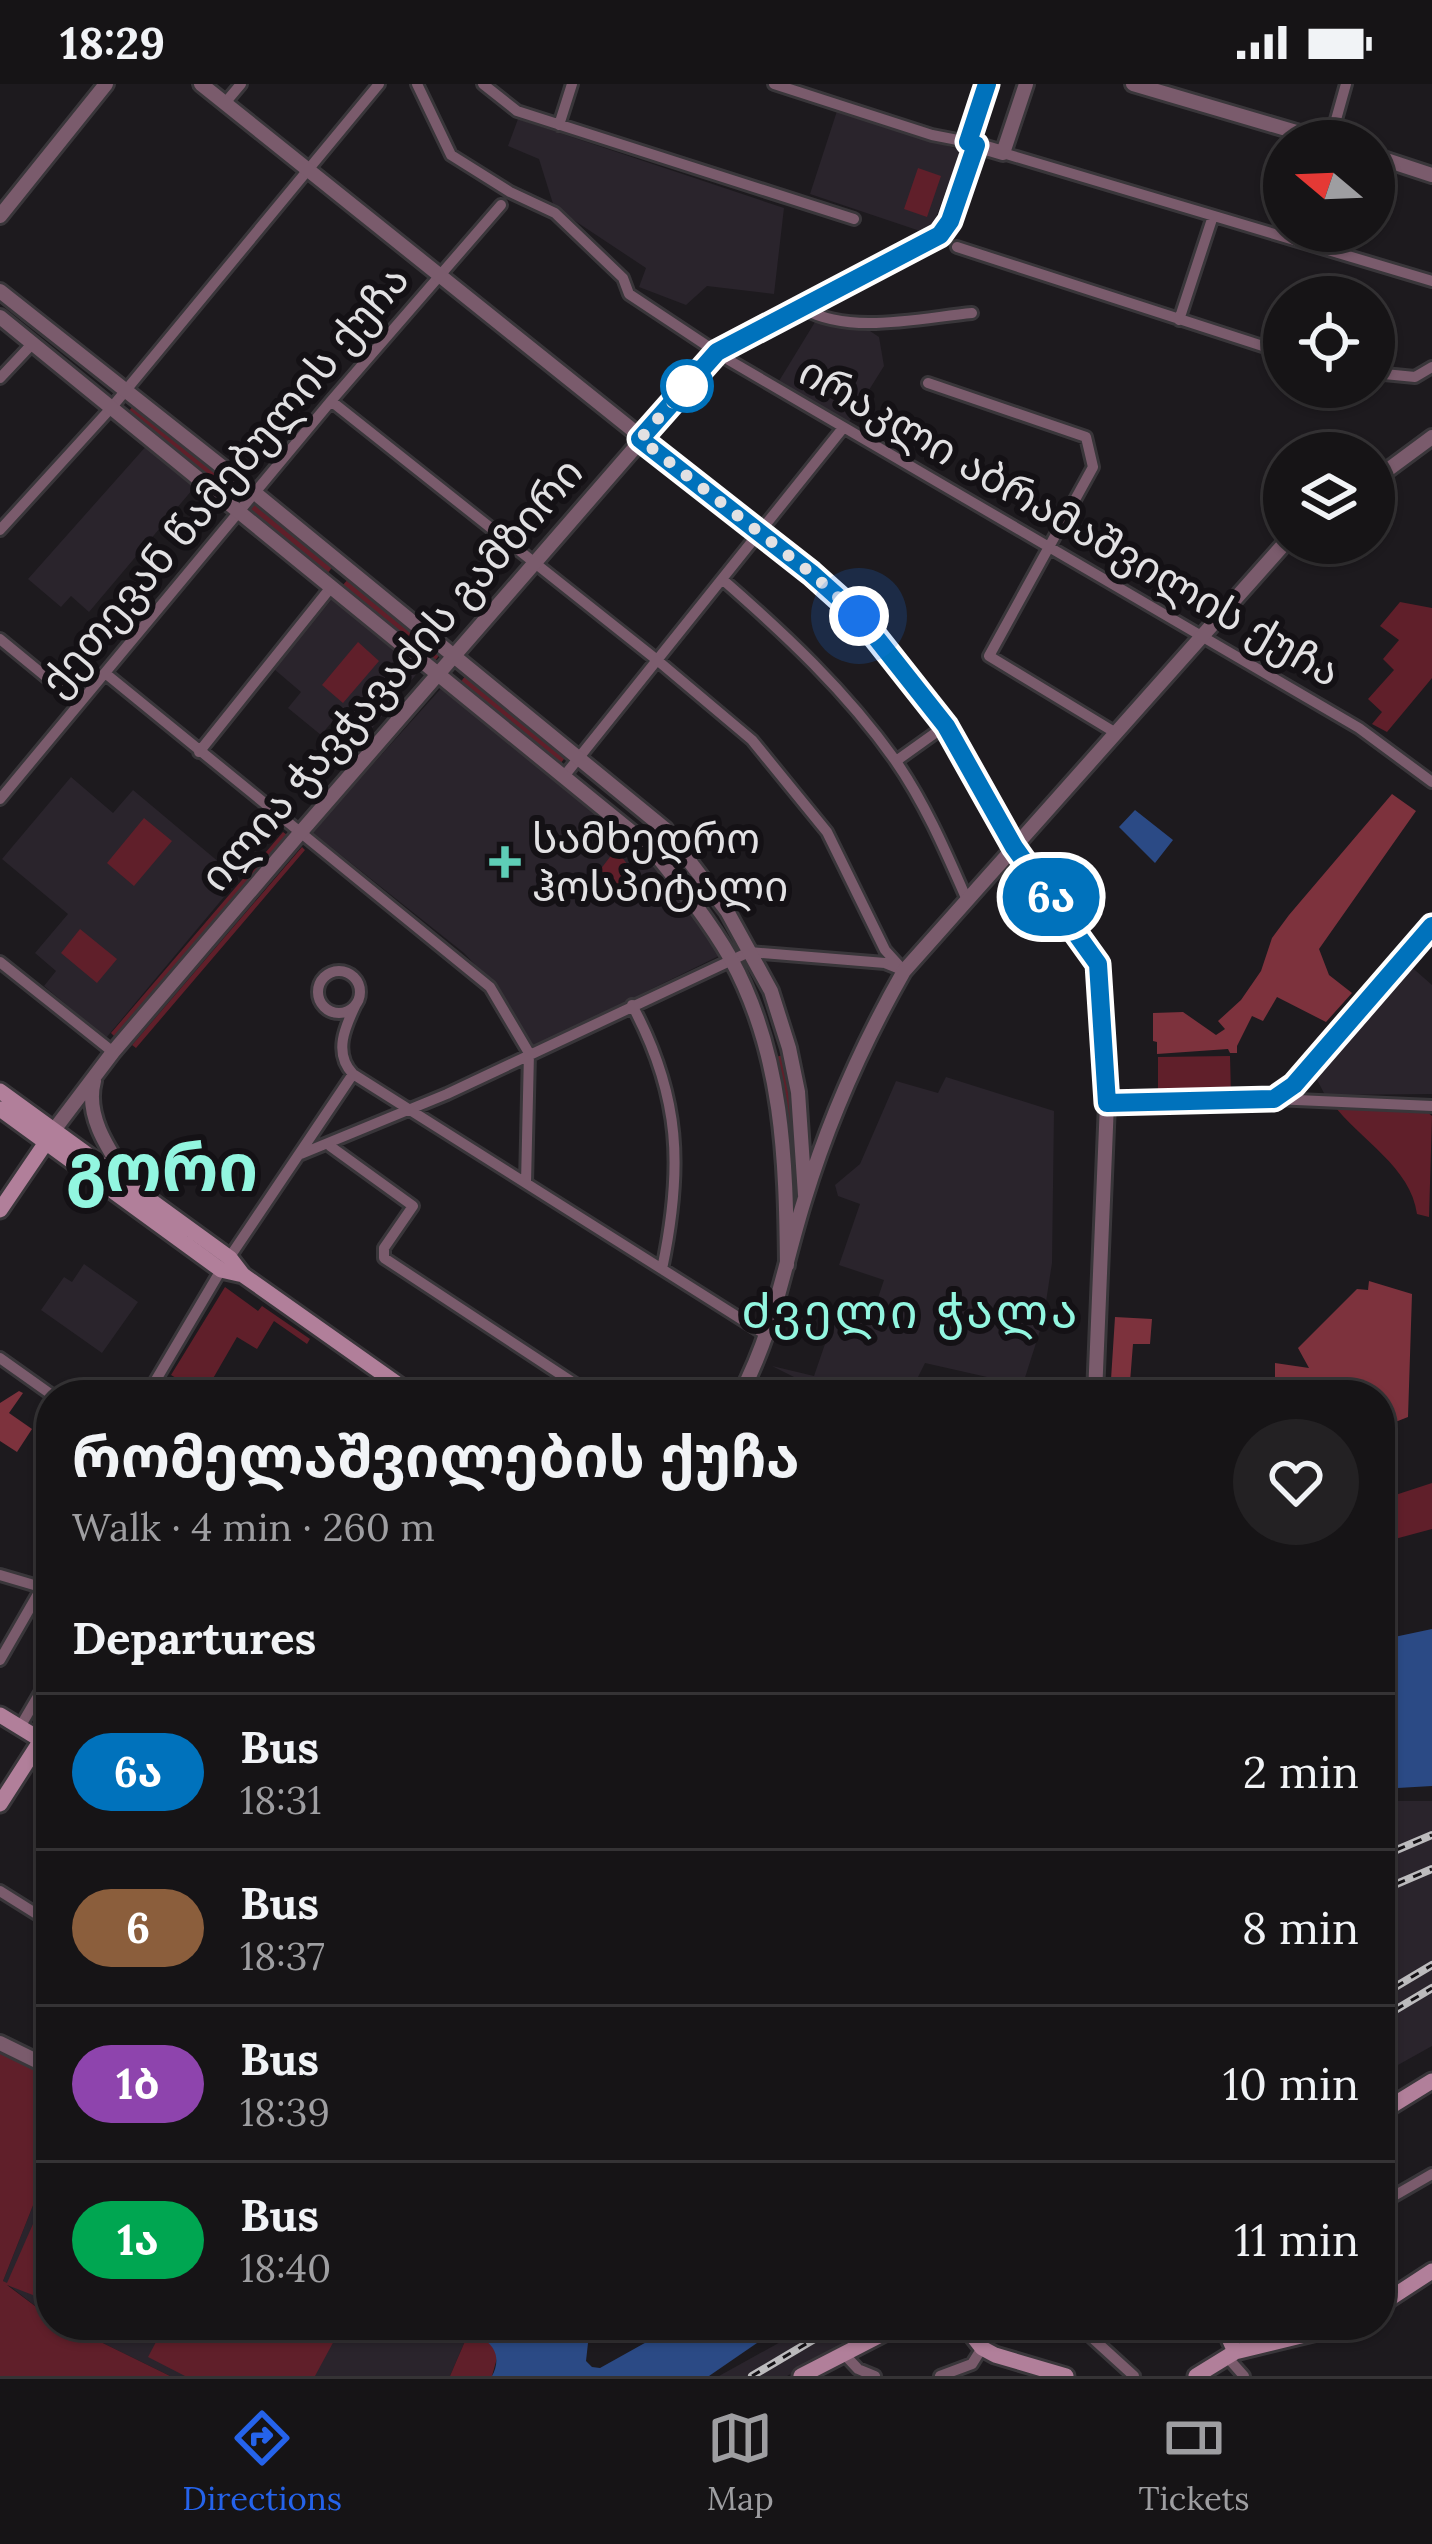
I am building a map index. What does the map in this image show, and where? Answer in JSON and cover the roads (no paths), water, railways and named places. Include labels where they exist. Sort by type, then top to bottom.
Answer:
[{"type":"main road","points":[[0,1091],[50,1136],[392,1380]]},
{"type":"main road","points":[[0,1109],[130,1184],[226,1264]]},
{"type":"main road","name":"ილია ჭავჭავაძის გამზირი","points":[[0,1210],[50,1136]]},
{"type":"main road","points":[[0,1715],[36,1736]]},
{"type":"main road","points":[[0,1804],[36,1756]]},
{"type":"main road","points":[[1395,2104],[1432,2081]]},
{"type":"main road","points":[[1395,2295],[1432,2271]]},
{"type":"main road","points":[[801,2376],[871,2340]]},
{"type":"main road","points":[[976,2340],[982,2348],[1066,2376]]},
{"type":"main road","points":[[1228,2340],[1231,2355]]},
{"type":"main road","points":[[1196,2376],[1231,2355],[1288,2340]]},
{"type":"street","points":[[0,216],[106,84]]},
{"type":"street","points":[[201,84],[859,616],[946,726],[1014,847],[1100,968],[1107,1103],[1096,1380]]},
{"type":"street","points":[[225,103],[241,84]]},
{"type":"street","points":[[0,530],[112,407],[379,84]]},
{"type":"street","name":"ირაკლი აბრამაშვილის ქუჩა","points":[[417,84],[451,154],[555,213],[623,278],[629,294],[843,428],[1359,728],[1432,782]]},
{"type":"street","points":[[483,84],[517,111],[854,219]]},
{"type":"street","points":[[559,124],[572,84]]},
{"type":"street","points":[[774,84],[1432,281]]},
{"type":"street","name":"ილია ჭავჭავაძის გამზირი","points":[[50,1136],[113,1052],[717,352],[940,235],[950,221],[987,84]]},
{"type":"street","points":[[1004,153],[1026,84]]},
{"type":"street","points":[[1335,120],[1346,84]]},
{"type":"street","points":[[1137,85],[1263,122]]},
{"type":"street","points":[[1395,163],[1432,175]]},
{"type":"street","name":"ქეთევან წამებულის ქუჩა","points":[[0,799],[331,401],[501,206]]},
{"type":"street","points":[[1179,320],[1213,216]]},
{"type":"street","points":[[957,247],[1263,346]]},
{"type":"street","points":[[0,291],[665,829],[727,911],[771,991],[789,1048],[803,1127],[806,1195]]},
{"type":"street","points":[[804,309],[822,319],[882,322],[972,313]]},
{"type":"street","points":[[0,317],[650,847],[730,958],[768,1054],[783,1136],[788,1265]]},
{"type":"street","points":[[0,378],[33,344]]},
{"type":"street","points":[[1395,375],[1415,377],[1432,367]]},
{"type":"street","points":[[928,383],[1087,436],[1093,467],[989,656],[1116,733]]},
{"type":"street","points":[[331,401],[752,740],[827,832],[884,950],[904,971]]},
{"type":"street","points":[[565,775],[843,428]]},
{"type":"street","points":[[1395,464],[1432,437]]},
{"type":"street","points":[[747,1380],[769,1336],[806,1195],[867,1036],[904,971],[1266,564]]},
{"type":"street","points":[[722,579],[794,641],[896,761],[939,836],[967,900]]},
{"type":"street","points":[[199,752],[332,586]]},
{"type":"street","points":[[0,640],[79,704]]},
{"type":"street","points":[[105,673],[490,987],[529,1053],[526,1183]]},
{"type":"street","points":[[896,761],[946,726]]},
{"type":"street","points":[[622,821],[637,804]]},
{"type":"street","points":[[676,879],[694,866]]},
{"type":"street","points":[[1274,1099],[1294,1085],[1432,926]]},
{"type":"street","points":[[301,1154],[330,1145],[749,952],[885,963],[904,971]]},
{"type":"street","points":[[0,962],[113,1052]]},
{"type":"street","points":[[345,1025],[318,996],[320,982],[330,972],[344,971],[355,978],[360,991],[345,1025],[343,1060],[353,1074],[769,1336]]},
{"type":"street","points":[[338,1013],[356,1004]]},
{"type":"street","points":[[632,1005],[661,1068],[675,1135],[674,1204],[662,1269]]},
{"type":"street","points":[[768,1054],[789,1048]]},
{"type":"street","points":[[156,1380],[226,1264],[353,1074]]},
{"type":"street","points":[[95,1076],[89,1102],[130,1184]]},
{"type":"street","points":[[1294,1085],[1306,1102]]},
{"type":"street","points":[[1107,1103],[1274,1099],[1432,1106]]},
{"type":"street","points":[[803,1127],[812,1133],[830,1133]]},
{"type":"street","points":[[330,1145],[413,1205],[384,1248],[384,1258],[569,1380]]},
{"type":"street","points":[[786,1191],[791,1196],[806,1195]]},
{"type":"street","points":[[0,1358],[36,1384]]},
{"type":"street","points":[[0,1575],[36,1586]]},
{"type":"street","points":[[0,1660],[36,1601]]},
{"type":"street","points":[[20,1726],[36,1699]]},
{"type":"street","points":[[0,1891],[36,1914]]},
{"type":"street","points":[[0,2043],[36,2061]]},
{"type":"street","points":[[1395,2195],[1432,2174]]},
{"type":"street","points":[[1094,2340],[1134,2376]]},
{"type":"street","points":[[940,2376],[972,2364],[982,2348]]},
{"type":"street","points":[[844,2354],[858,2369],[874,2376]]},
{"type":"street","points":[[1231,2355],[1244,2376]]},
{"type":"water","points":[[1135,810],[1173,840],[1155,863],[1119,827]]},
{"type":"water","points":[[1432,1629],[1432,1786],[1395,1788],[1395,1637]]},
{"type":"water","points":[[588,2340],[586,2361],[600,2368],[650,2340],[760,2340],[709,2376],[492,2376],[496,2357],[486,2341]]},
{"type":"railway","points":[[1395,1851],[1432,1835]]},
{"type":"railway","points":[[1395,1885],[1432,1869]]},
{"type":"railway","points":[[1395,1987],[1432,1965]]},
{"type":"railway","points":[[1395,2010],[1432,1988]]},
{"type":"railway","points":[[752,2376],[813,2340]]},
{"type":"place","name":"სამხედრო ჰოსპიტალი","points":[[505,862]]},
{"type":"district","name":"გორი","points":[[162,1167]]},
{"type":"district","name":"ძველი ჭალა","points":[[911,1310]]}]
